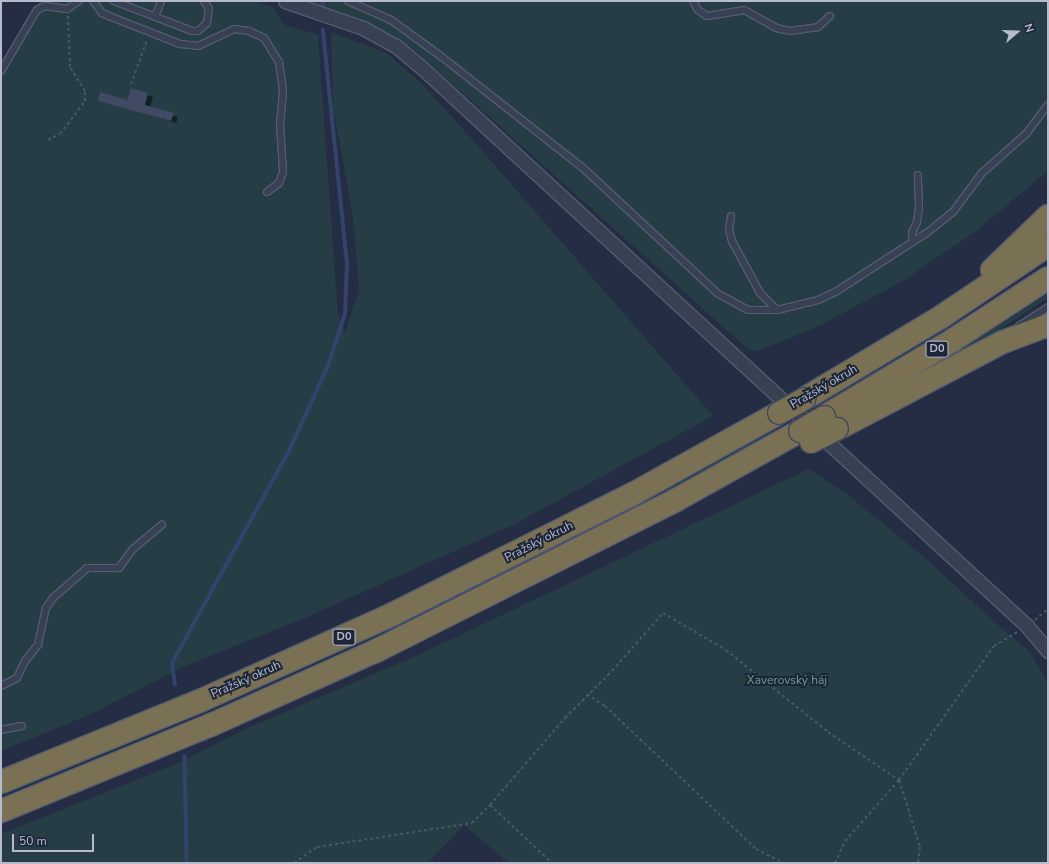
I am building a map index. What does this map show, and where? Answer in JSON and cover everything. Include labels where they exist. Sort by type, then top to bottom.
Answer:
[{"type":"highway","points":[[941,317],[1048,216]]},
{"type":"highway","name":"Pražský okruh","points":[[1,782],[215,694],[391,615],[624,499],[804,399],[941,317],[1048,245]]},
{"type":"highway","name":"Pražský okruh","points":[[1,811],[151,751],[322,677],[452,614],[676,500],[805,437],[831,423],[959,336],[1048,278]]},
{"type":"highway","points":[[831,423],[1002,342],[1048,325]]},
{"type":"street","points":[[285,1],[363,28],[396,46],[420,66],[1027,626],[1048,651]]},
{"type":"lane","points":[[1,71],[37,10],[45,6],[67,9],[79,1]]},
{"type":"lane","points":[[92,1],[102,13],[180,44],[198,46],[226,31],[241,29],[256,34],[269,44],[281,72],[283,96],[280,125],[284,163],[282,178],[267,192]]},
{"type":"lane","points":[[114,1],[155,18],[198,31],[207,23],[209,15],[209,9],[204,1]]},
{"type":"lane","points":[[155,18],[161,1]]},
{"type":"lane","points":[[348,1],[391,20],[418,38],[541,134],[629,210],[717,293],[748,310],[777,310],[818,300],[838,291],[913,242],[953,212],[968,196],[982,173],[1026,134],[1048,105]]},
{"type":"lane","points":[[693,1],[698,10],[707,16],[744,10],[776,28],[790,31],[818,27],[830,16]]},
{"type":"lane","points":[[913,242],[912,233],[917,222],[919,208],[918,175]]},
{"type":"lane","points":[[731,216],[729,230],[732,241],[760,293],[777,310]]},
{"type":"lane","points":[[831,423],[962,360],[1048,307]]},
{"type":"lane","points":[[1,686],[17,678],[25,661],[38,645],[46,608],[53,598],[87,568],[119,568],[133,549],[162,525]]},
{"type":"lane","points":[[1,730],[22,726]]},
{"type":"path","points":[[48,140],[60,134],[85,100],[84,91],[70,67],[67,9]]},
{"type":"path","points":[[131,84],[150,32]]},
{"type":"path","points":[[835,863],[845,840],[899,780],[994,646],[1027,626],[1048,609]]},
{"type":"path","points":[[294,863],[317,847],[472,823],[490,805],[587,694],[612,671],[663,613],[726,650],[828,732],[899,780],[920,847],[918,863]]},
{"type":"path","points":[[587,694],[605,706],[756,849],[783,863]]},
{"type":"path","points":[[490,805],[552,863]]},
{"type":"green space","points":[[39,1],[254,1],[272,7],[285,25],[318,35],[338,314],[345,333],[359,289],[353,218],[333,107],[331,32],[386,53],[423,85],[471,138],[713,416],[515,524],[307,617],[183,667],[91,714],[1,751],[1,64]]},
{"type":"green space","points":[[307,1],[1048,1],[1048,171],[977,230],[903,281],[815,328],[757,351],[749,350],[418,53],[373,26]]},
{"type":"green space","points":[[1048,294],[1048,298],[981,342],[927,373],[925,371]]},
{"type":"green space","points":[[781,421],[783,424],[760,441],[683,483],[381,634],[167,728],[1,796],[1,790]]},
{"type":"green space","name":"Xaverovský háj","points":[[809,469],[848,495],[923,556],[997,624],[1027,649],[1035,660],[1048,683],[1048,863],[509,863],[464,825],[428,863],[1,863],[1,834],[172,766],[245,729],[418,655]]},
{"type":"building","points":[[131,88],[148,93],[145,105],[174,113],[171,121],[98,101],[100,92],[127,100]]},
{"type":"waterway","points":[[323,2],[324,8]]},
{"type":"waterway","points":[[175,685],[172,663],[288,453],[328,366],[345,314],[347,264],[323,30]]},
{"type":"waterway","points":[[185,756],[187,863]]}]
